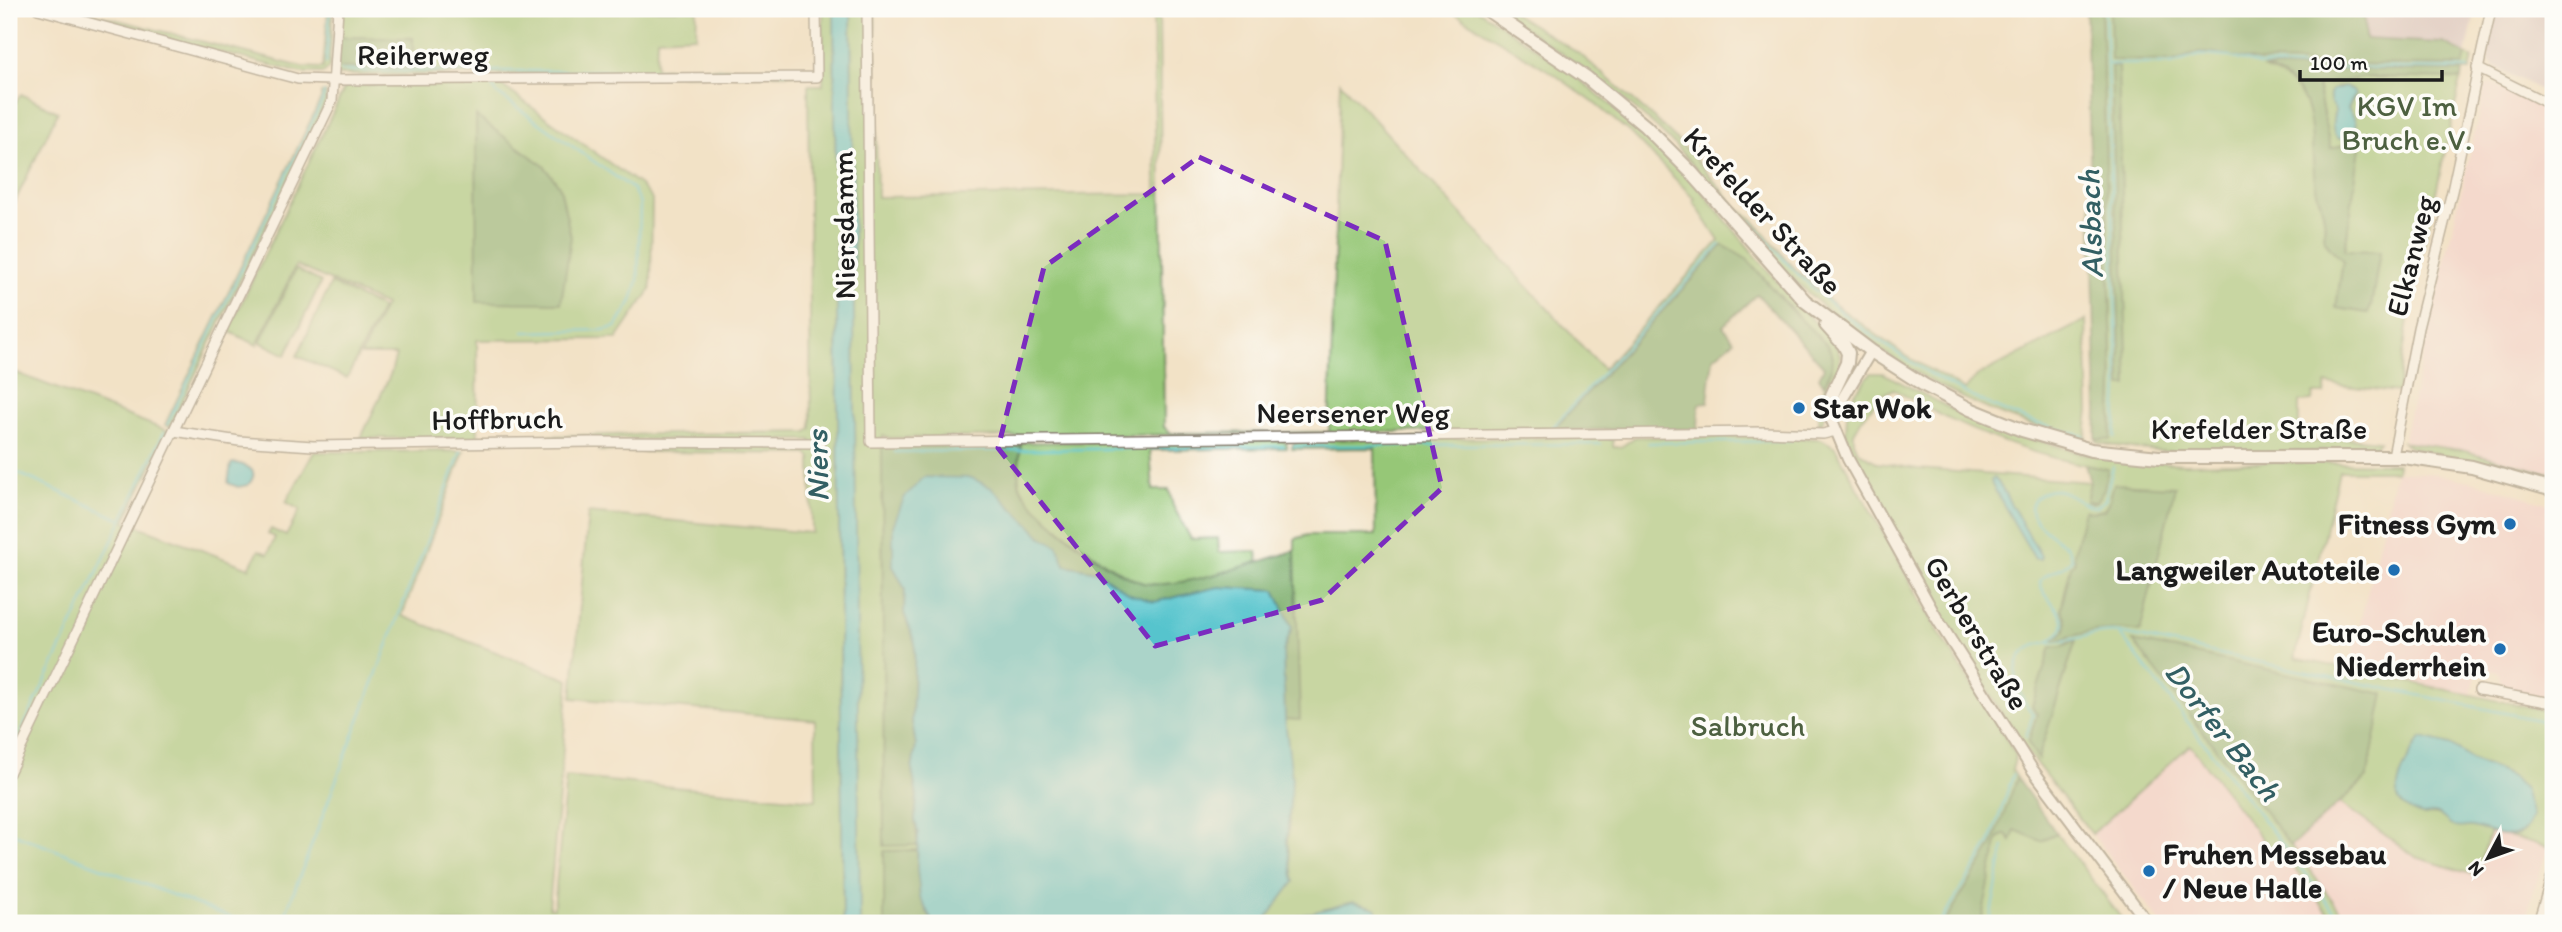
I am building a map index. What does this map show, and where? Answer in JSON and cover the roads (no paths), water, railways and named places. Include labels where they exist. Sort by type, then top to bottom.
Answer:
[{"type":"main road","name":"Krefelder Straße","points":[[1486,9],[1587,78],[1645,126],[1691,172],[1805,301],[1871,351],[1924,385],[1970,409],[2022,430],[2091,450],[2159,457],[2393,456],[2472,467],[2553,490]]},
{"type":"main road","points":[[1805,301],[1848,353],[1847,363],[1832,395],[1831,418]]},
{"type":"street","name":"Reiherweg","points":[[38,9],[298,79],[332,80],[817,77],[816,9]]},
{"type":"street","points":[[9,773],[332,101],[338,9]]},
{"type":"street","name":"Niersdamm","points":[[867,9],[871,442]]},
{"type":"street","name":"Elkanweg","points":[[2393,456],[2418,328],[2452,191],[2491,9]]},
{"type":"street","points":[[2477,68],[2553,106]]},
{"type":"street","points":[[1831,418],[1871,351]]},
{"type":"street","name":"Gerberstraße","points":[[1831,418],[1848,459],[1922,594],[2032,769],[2148,923]]},
{"type":"street","name":"Hoffbruch","points":[[174,431],[239,441],[313,446],[592,442],[820,443]]},
{"type":"street","name":"Neersener Weg","points":[[871,442],[1764,432],[1824,434],[1836,431]]},
{"type":"street","points":[[2479,690],[2553,703]]},
{"type":"street","points":[[2538,923],[2553,872]]},
{"type":"water","points":[[834,9],[851,9],[860,923],[843,923]]},
{"type":"water","points":[[2345,86],[2355,94],[2348,108],[2356,125],[2346,140],[2337,138],[2334,132],[2335,111],[2330,96],[2331,90]]},
{"type":"water","points":[[231,464],[244,465],[253,472],[248,485],[238,487],[228,483]]},
{"type":"water","points":[[924,477],[972,478],[992,488],[1042,537],[1058,546],[1065,565],[1096,571],[1130,594],[1154,602],[1219,587],[1275,590],[1292,627],[1283,652],[1285,719],[1292,778],[1287,841],[1294,882],[1266,919],[1270,923],[933,923],[920,897],[917,869],[917,796],[912,770],[916,746],[912,721],[915,643],[904,613],[905,589],[893,566],[893,526],[904,498]]},
{"type":"water","points":[[1993,478],[1998,482],[2041,556],[2040,559],[2035,559],[1992,485]]},
{"type":"water","points":[[2422,738],[2450,745],[2471,759],[2514,778],[2524,789],[2532,816],[2524,830],[2508,835],[2472,827],[2458,828],[2437,814],[2420,814],[2402,804],[2398,796],[2400,779],[2408,759]]},
{"type":"water","points":[[1353,902],[1376,908],[1382,923],[1271,923]]},
{"type":"waterway","points":[[326,63],[330,9]]},
{"type":"waterway","name":"Alsbach","points":[[2105,9],[2118,384],[2115,438]]},
{"type":"waterway","points":[[2108,64],[2171,64],[2201,55],[2230,57],[2259,65],[2302,67]]},
{"type":"waterway","points":[[2317,67],[2468,69]]},
{"type":"waterway","points":[[341,71],[804,71]]},
{"type":"waterway","points":[[492,87],[498,94],[633,189],[640,204],[638,280],[632,301],[616,327],[603,330],[524,332]]},
{"type":"waterway","points":[[167,425],[324,92]]},
{"type":"waterway","points":[[1751,221],[1807,282],[1840,311],[1913,364],[1990,405],[2034,422],[2084,436]]},
{"type":"waterway","points":[[1551,429],[1720,245]]},
{"type":"waterway","points":[[9,757],[164,432]]},
{"type":"waterway","points":[[1648,443],[1790,441]]},
{"type":"waterway","points":[[1294,446],[1601,444]]},
{"type":"waterway","points":[[895,452],[1284,446]]},
{"type":"waterway","points":[[282,923],[461,451]]},
{"type":"waterway","name":"Alsbach","points":[[2026,737],[2033,714],[2020,692],[2016,670],[2024,652],[2048,642],[2061,631],[2063,619],[2041,587],[2040,581],[2072,559],[2067,548],[2035,520],[2032,506],[2040,494],[2056,490],[2096,507],[2105,500],[2113,467]]},
{"type":"waterway","points":[[9,469],[122,520]]},
{"type":"waterway","points":[[2048,642],[2100,633],[2119,633],[2553,723]]},
{"type":"waterway","name":"Dorfer Bach","points":[[2119,633],[2343,923]]},
{"type":"waterway","name":"Alsbach","points":[[1940,923],[1990,843],[2013,775]]},
{"type":"waterway","points":[[9,832],[245,923]]},
{"type":"waterway","points":[[1989,923],[2004,847]]},
{"type":"place","name":"Star Wok","points":[[1799,408]]},
{"type":"place","name":"Fitness Gym","points":[[2510,524]]},
{"type":"place","name":"Langweiler Autoteile","points":[[2394,570]]},
{"type":"place","name":"Euro-Schulen Niederrhein","points":[[2500,649]]},
{"type":"place","name":"Fruhen Messebau / Neue Halle","points":[[2149,871]]},
{"type":"park label","name":"KGV Im Bruch e.V.","points":[[2407,123]]},
{"type":"park label","name":"Salbruch","points":[[1748,726]]},
{"type":"water label","name":"Niers","points":[[817,466]]}]
